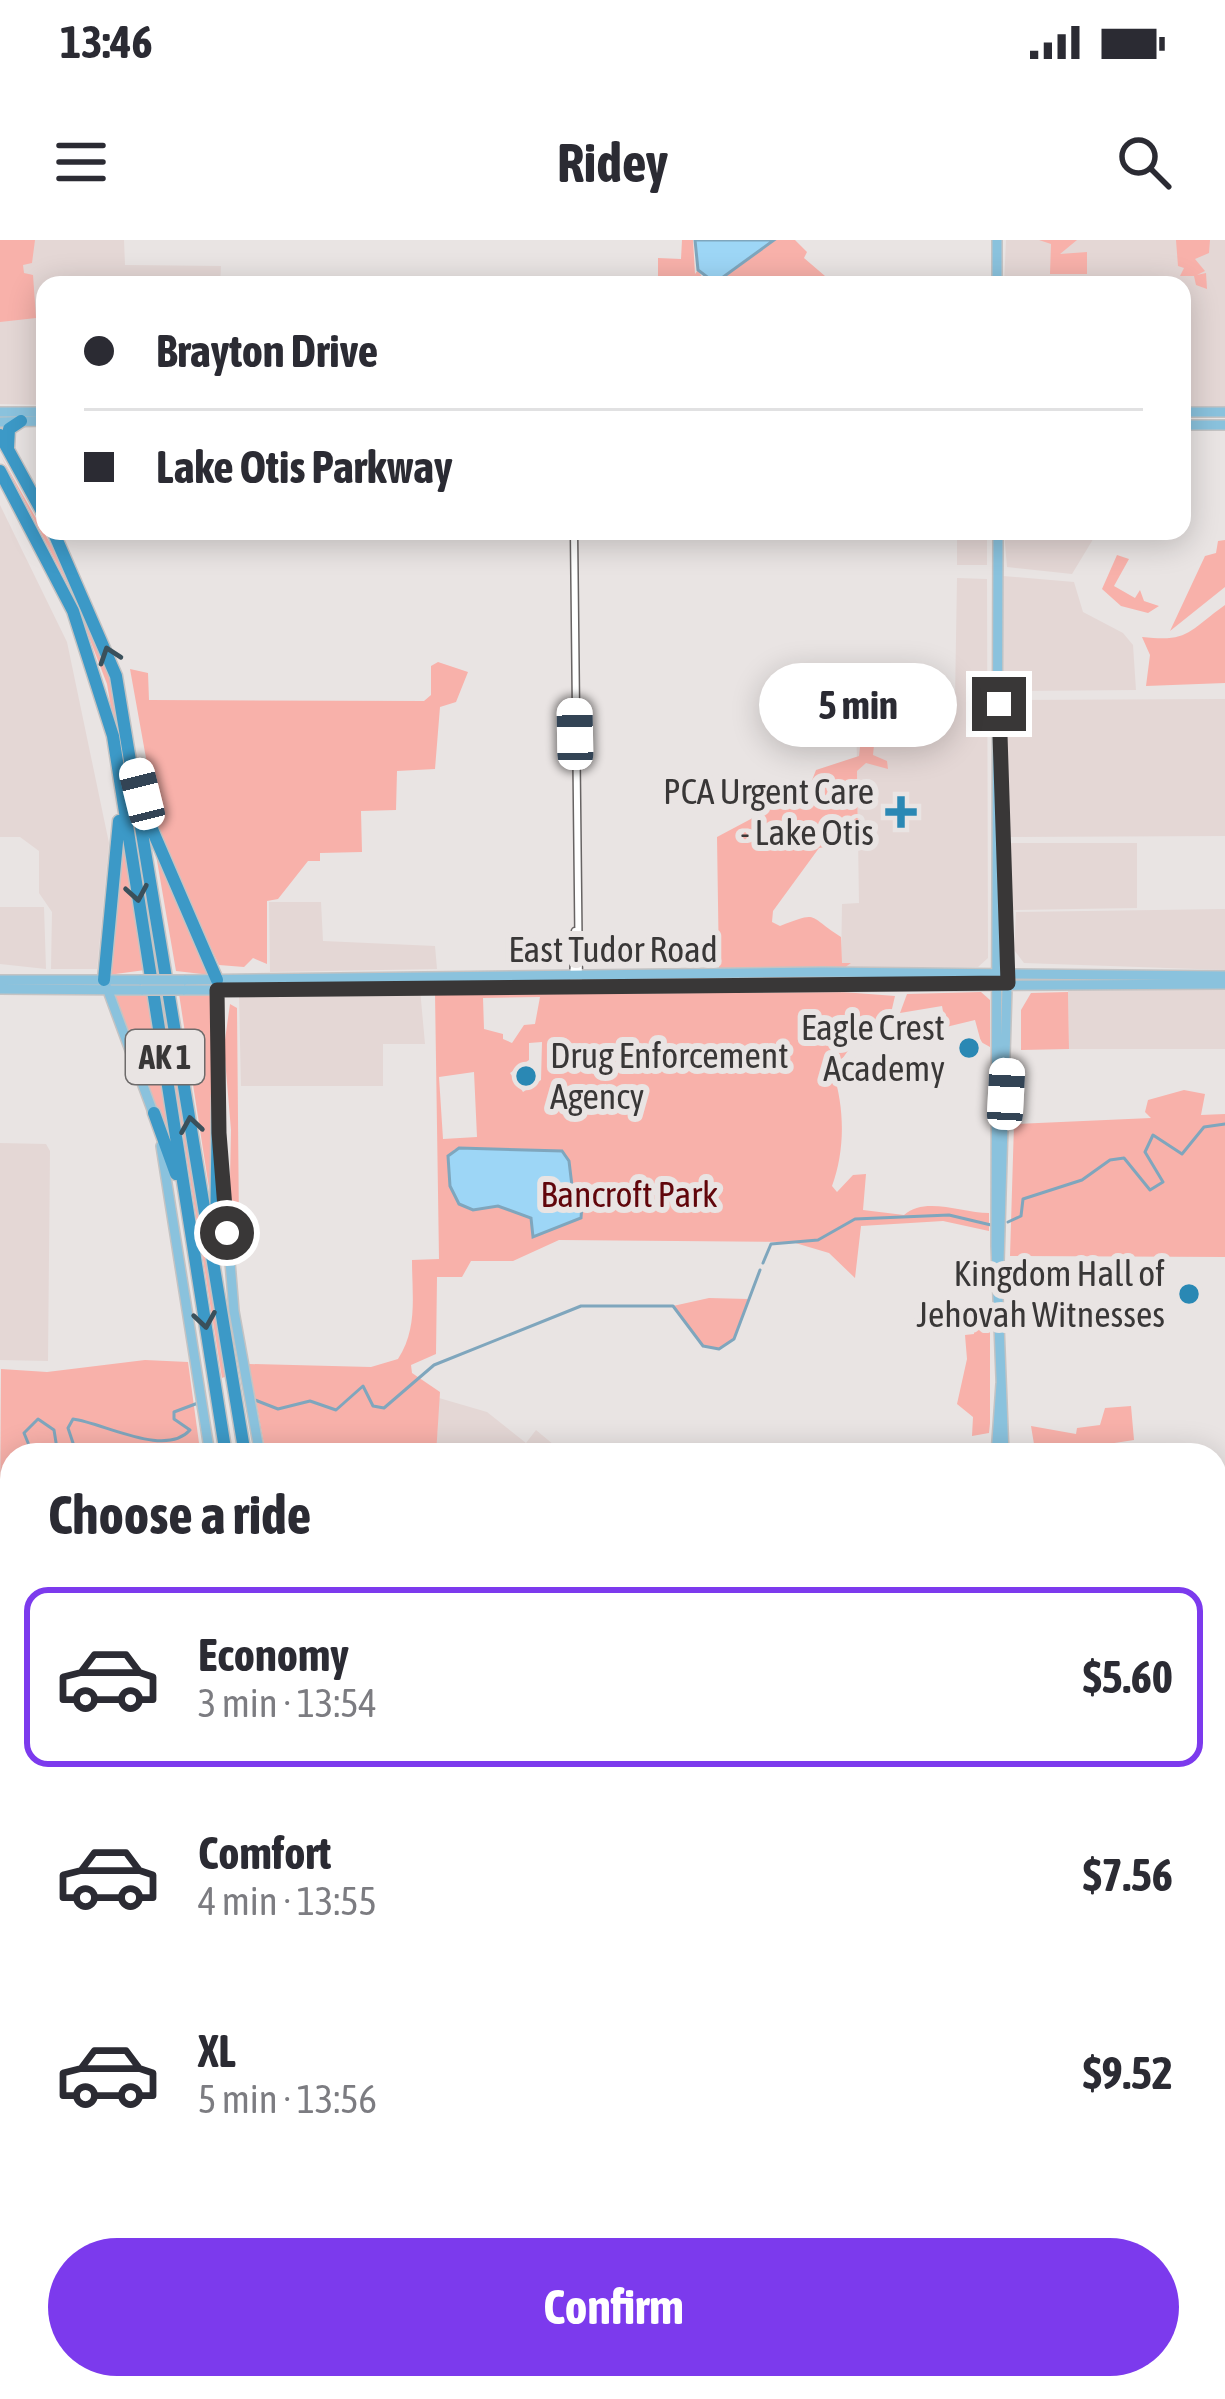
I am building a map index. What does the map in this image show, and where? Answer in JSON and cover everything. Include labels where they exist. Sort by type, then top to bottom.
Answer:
[{"type":"highway","points":[[8,449],[9,429],[21,421]]},
{"type":"highway","points":[[0,435],[36,500]]},
{"type":"highway","name":"AK 1","points":[[0,472],[73,611],[113,736],[224,1443]]},
{"type":"highway","name":"AK 1","points":[[57,540],[103,638],[134,764],[218,1282],[239,1375],[245,1443]]},
{"type":"highway","points":[[106,985],[118,857],[113,736]]},
{"type":"highway","points":[[134,764],[169,878],[217,985]]},
{"type":"highway","points":[[218,1096],[218,1282]]},
{"type":"highway","points":[[154,1113],[190,1226]]},
{"type":"main road","points":[[998,240],[998,276]]},
{"type":"main road","points":[[0,412],[36,415]]},
{"type":"main road","points":[[1191,420],[1225,412]]},
{"type":"main road","points":[[1191,416],[1225,425]]},
{"type":"main road","points":[[0,422],[36,418]]},
{"type":"main road","points":[[998,540],[996,801],[1008,953],[997,1000],[1000,1443]]},
{"type":"main road","points":[[999,842],[997,946],[1008,1033],[1000,1216]]},
{"type":"main road","points":[[982,972],[997,946]]},
{"type":"main road","points":[[1008,953],[1019,966],[1061,972]]},
{"type":"main road","name":"East Tudor Road","points":[[0,985],[982,972],[1028,983],[1225,980]]},
{"type":"main road","name":"East Tudor Road","points":[[576,980],[970,983],[1061,972],[1225,980]]},
{"type":"main road","points":[[970,983],[988,989],[997,1000]]},
{"type":"main road","points":[[1008,1033],[1016,993],[1028,983]]},
{"type":"main road","points":[[106,985],[154,1113],[208,1443]]},
{"type":"main road","points":[[217,985],[218,1096],[239,1375]]},
{"type":"main road","points":[[245,1413],[256,1443]]},
{"type":"street","points":[[574,540],[576,980]]},
{"type":"shaded area","points":[[0,240],[124,240],[125,265],[221,266],[220,276],[36,276],[36,405],[0,404]]},
{"type":"shaded area","points":[[1006,240],[1225,240],[1225,409],[1191,409],[1191,276],[1004,276]]},
{"type":"shaded area","points":[[0,505],[67,642],[109,843],[97,969],[51,969],[52,912],[39,893],[39,851],[20,837],[0,837]]},
{"type":"shaded area","points":[[957,540],[987,540],[987,565],[957,565]]},
{"type":"shaded area","points":[[1005,540],[1093,540],[1072,574],[1007,567]]},
{"type":"shaded area","points":[[1003,576],[1074,582],[1083,612],[1123,633],[1133,645],[1136,690],[1004,691]]},
{"type":"shaded area","points":[[957,578],[987,579],[988,958],[978,967],[841,968],[842,904],[859,903],[856,702],[955,700]]},
{"type":"shaded area","points":[[1225,699],[1225,836],[1006,837],[1005,700]]},
{"type":"shaded area","points":[[1007,843],[1137,843],[1137,908],[1011,910]]},
{"type":"shaded area","points":[[269,902],[321,902],[323,941],[435,946],[437,969],[270,972]]},
{"type":"shaded area","points":[[0,907],[44,907],[46,969],[0,964]]},
{"type":"shaded area","points":[[1225,909],[1225,970],[1024,963],[1014,950],[1016,912]]},
{"type":"shaded area","points":[[420,989],[425,1044],[383,1044],[383,1086],[241,1086],[239,996]]},
{"type":"shaded area","points":[[1068,990],[1225,990],[1225,1049],[1069,1049]]},
{"type":"shaded area","points":[[0,1143],[46,1144],[50,1151],[48,1361],[0,1360]]},
{"type":"shaded area","points":[[439,1398],[487,1412],[526,1443],[437,1443]]},
{"type":"shaded area","points":[[536,1430],[552,1443],[526,1443]]},
{"type":"green space","points":[[0,240],[35,240],[32,263],[23,265],[24,273],[33,275],[36,318],[0,322]]},
{"type":"green space","points":[[682,240],[693,240],[695,274],[698,270],[701,276],[658,276],[658,258],[681,259]]},
{"type":"green space","points":[[774,240],[795,240],[807,252],[804,258],[825,276],[704,276]]},
{"type":"green space","points":[[1039,240],[1077,240],[1060,254],[1087,252],[1087,274],[1050,274],[1051,244]]},
{"type":"green space","points":[[1176,240],[1210,240],[1209,253],[1195,259],[1205,271],[1197,275],[1206,273],[1207,289],[1196,285],[1194,276],[1180,276],[1184,268],[1178,266]]},
{"type":"green space","points":[[45,540],[97,639],[118,704],[162,974],[156,974],[107,684],[72,593]]},
{"type":"green space","points":[[1225,540],[1225,587],[1170,631],[1205,556],[1216,553],[1218,541]]},
{"type":"green space","points":[[1117,555],[1129,559],[1114,586],[1135,598],[1140,590],[1144,601],[1159,606],[1148,613],[1121,606],[1102,589]]},
{"type":"green space","points":[[1225,605],[1225,683],[1146,686],[1150,655],[1142,637],[1179,636]]},
{"type":"green space","points":[[438,662],[468,672],[456,702],[440,707],[435,769],[397,771],[396,810],[361,811],[362,852],[320,853],[320,861],[308,861],[278,899],[267,901],[267,964],[253,958],[244,967],[219,965],[162,847],[130,669],[148,673],[149,700],[424,701],[431,695],[431,666]]},
{"type":"green space","points":[[860,699],[896,699],[886,710],[882,738],[875,735],[873,755],[887,761],[888,769],[866,763],[857,771],[858,841],[819,848],[773,911],[772,922],[780,926],[808,917],[817,920],[841,937],[842,963],[851,963],[844,968],[719,969],[717,837],[809,788],[816,770],[859,756],[864,711]]},
{"type":"green space","points":[[123,837],[145,970],[108,975]]},
{"type":"green space","points":[[155,849],[211,975],[176,971]]},
{"type":"green space","name":"Bancroft Park","points":[[803,989],[895,996],[888,1026],[866,1025],[833,1072],[842,1130],[832,1186],[837,1192],[853,1175],[866,1174],[863,1210],[904,1215],[933,1206],[989,1213],[989,1231],[943,1221],[861,1226],[855,1278],[829,1253],[792,1242],[559,1240],[513,1261],[471,1261],[462,1277],[437,1277],[436,1354],[411,1365],[412,1373],[440,1392],[437,1443],[264,1443],[249,1364],[371,1367],[398,1359],[411,1324],[412,1260],[439,1259],[435,993]],"holes":[[[540,997],[535,1024],[524,1025],[512,1043],[503,1039],[503,1034],[484,1029],[483,998]],[[542,1042],[541,1080],[523,1092],[510,1073],[529,1060],[529,1043]],[[474,1072],[477,1137],[443,1139],[439,1077]],[[455,1149],[562,1151],[572,1186],[584,1196],[581,1218],[533,1237],[530,1217],[498,1206],[470,1210],[459,1204],[448,1168]]]},
{"type":"green space","points":[[981,992],[990,1000],[990,1047],[981,1042],[975,1020],[946,1027],[942,1006],[900,1013],[907,994]]},
{"type":"green space","points":[[1068,992],[1069,1049],[1021,1050],[1021,1010],[1031,993]]},
{"type":"green space","points":[[160,993],[166,993],[227,1376],[222,1378]]},
{"type":"green space","points":[[115,994],[147,994],[174,1157],[115,998]]},
{"type":"green space","points":[[179,994],[214,995],[213,1201],[211,1201]]},
{"type":"green space","points":[[230,1004],[237,1008],[239,1227],[229,1228],[231,1130],[224,1047]]},
{"type":"green space","points":[[1184,1090],[1205,1094],[1201,1115],[1225,1114],[1225,1257],[1010,1256],[1014,1124],[1151,1118],[1145,1112],[1148,1100]]},
{"type":"green space","points":[[709,1298],[748,1299],[734,1339],[719,1349],[703,1346],[673,1306]]},
{"type":"green space","points":[[973,1309],[990,1310],[990,1423],[989,1433],[972,1436],[973,1417],[957,1404],[967,1359],[965,1335],[974,1334]]},
{"type":"green space","points":[[145,1360],[188,1362],[199,1443],[1,1443],[1,1369],[47,1372]]},
{"type":"green space","points":[[1131,1406],[1134,1440],[1034,1443],[1031,1426],[1076,1434],[1077,1428],[1100,1425],[1105,1408]]},
{"type":"water","points":[[695,240],[774,240],[725,276],[706,276],[698,270]]},
{"type":"water","points":[[459,1148],[562,1151],[569,1161],[572,1186],[583,1191],[581,1218],[533,1237],[531,1218],[498,1206],[473,1210],[459,1204],[450,1186],[448,1156]]},
{"type":"waterway","points":[[1008,1222],[1021,1216],[1023,1199],[1082,1180],[1110,1160],[1124,1158],[1150,1190],[1163,1182],[1145,1152],[1153,1135],[1182,1154],[1204,1127],[1225,1124]]},
{"type":"waterway","points":[[763,1263],[771,1244],[818,1240],[855,1219],[949,1215],[991,1225]]},
{"type":"waterway","points":[[255,1400],[278,1409],[310,1401],[336,1410],[363,1386],[373,1406],[384,1408],[434,1365],[581,1306],[673,1306],[703,1346],[719,1349],[734,1339],[760,1270]]},
{"type":"waterway","points":[[73,1443],[68,1428],[73,1419],[150,1440],[179,1438],[190,1430],[174,1419],[174,1412],[198,1403]]},
{"type":"waterway","points":[[28,1443],[24,1433],[38,1419],[54,1430],[56,1443]]},
{"type":"place","name":"PCA Urgent Care - Lake Otis","points":[[901,812]]},
{"type":"place","name":"Eagle Crest Academy","points":[[969,1048]]},
{"type":"place","name":"Drug Enforcement Agency","points":[[526,1076]]},
{"type":"place","name":"Kingdom Hall of Jehovah Witnesses","points":[[1189,1294]]},
{"type":"route","points":[[227,1233],[219,1133],[217,990],[430,984],[1008,983],[1003,808],[998,795],[999,704]]}]
